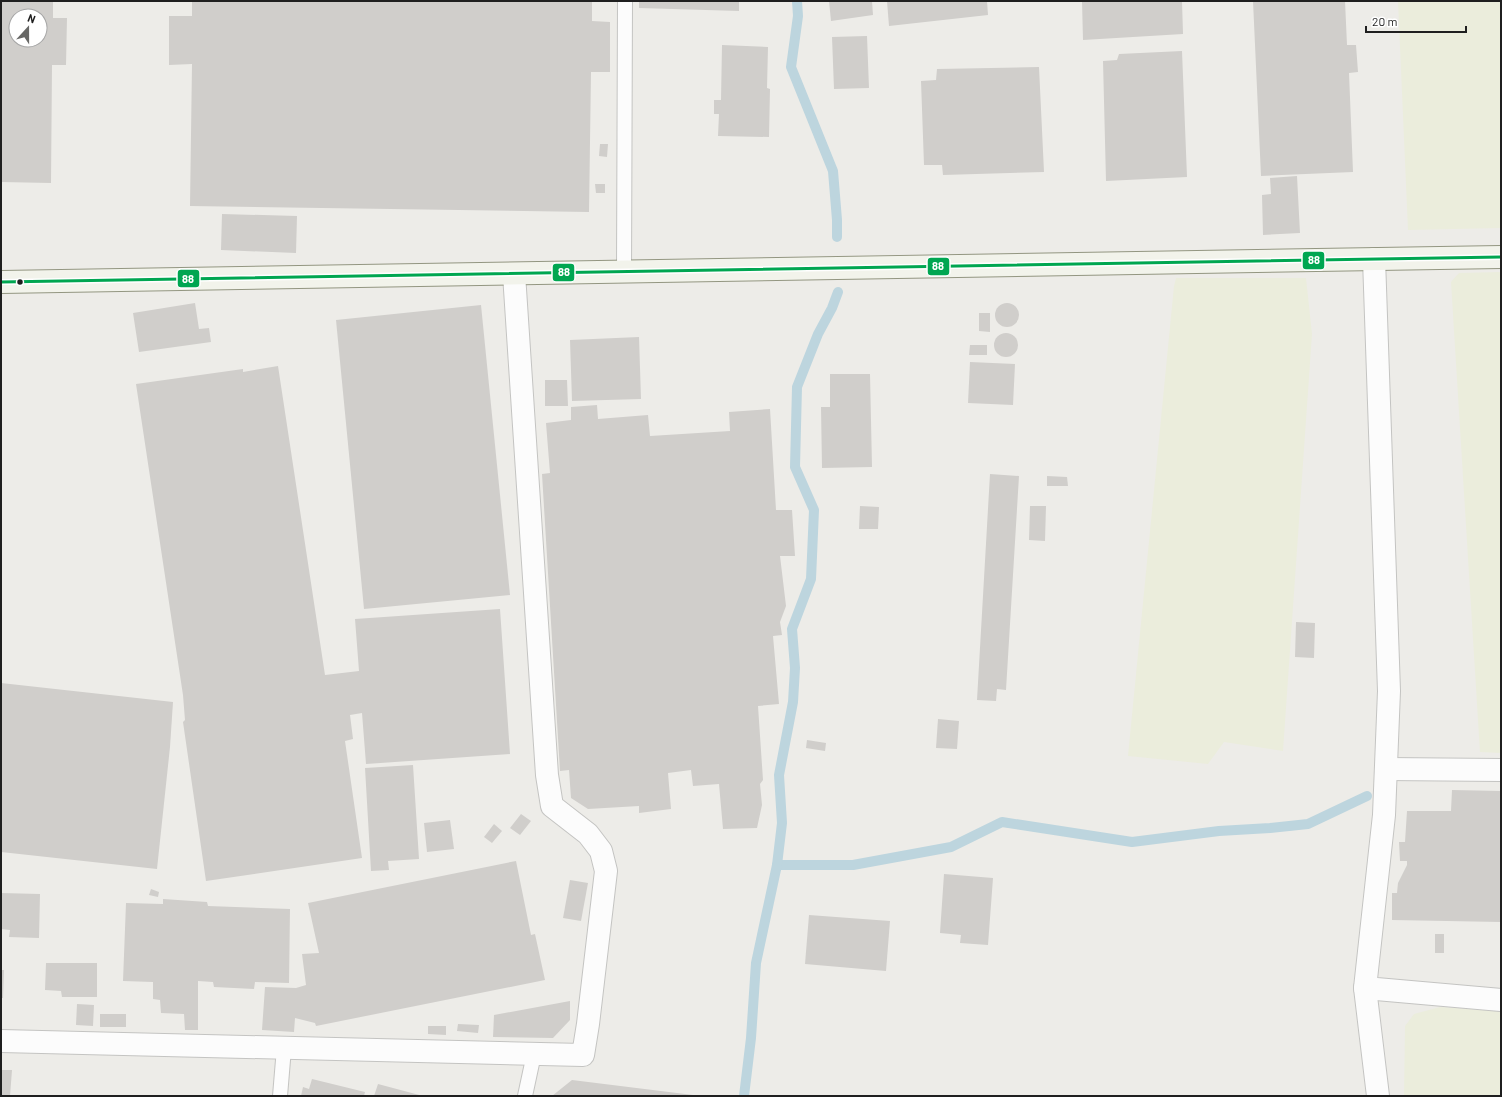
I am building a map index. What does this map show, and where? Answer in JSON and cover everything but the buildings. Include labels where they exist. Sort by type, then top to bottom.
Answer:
[{"type":"street","points":[[1,282],[1501,257]]},
{"type":"street","points":[[1374,259],[1389,691],[1384,815],[1365,988],[1378,1096]]},
{"type":"street","points":[[1,1041],[583,1055],[606,871],[601,851],[588,834],[552,806],[547,775],[514,274]]},
{"type":"street","points":[[1386,769],[1501,770]]},
{"type":"street","points":[[1365,988],[1501,1000]]},
{"type":"lane","points":[[624,272],[625,1]]},
{"type":"lane","points":[[280,1096],[284,1048]]},
{"type":"lane","points":[[525,1096],[534,1054]]},
{"type":"green space","points":[[1398,1],[1501,1],[1501,228],[1408,230]]},
{"type":"green space","points":[[1501,272],[1501,753],[1480,752],[1451,282],[1459,273]]},
{"type":"green space","points":[[1176,278],[1306,278],[1312,334],[1283,751],[1224,742],[1208,764],[1128,756]]},
{"type":"green space","points":[[1440,1007],[1501,1011],[1501,1096],[1404,1096],[1405,1026],[1414,1014]]},
{"type":"waterway","points":[[797,1],[798,16],[791,67],[833,171],[837,237]]},
{"type":"waterway","points":[[744,1096],[751,1038],[756,963],[777,865],[782,823],[779,775],[793,702],[795,668],[792,629],[811,579],[814,510],[795,467],[797,387],[818,334],[832,308],[838,292]]},
{"type":"waterway","points":[[777,865],[853,865],[951,847],[1002,822],[1132,842],[1219,831],[1308,824],[1367,796]]},
{"type":"transit line","name":"88","points":[[1,282],[1501,257]]}]
